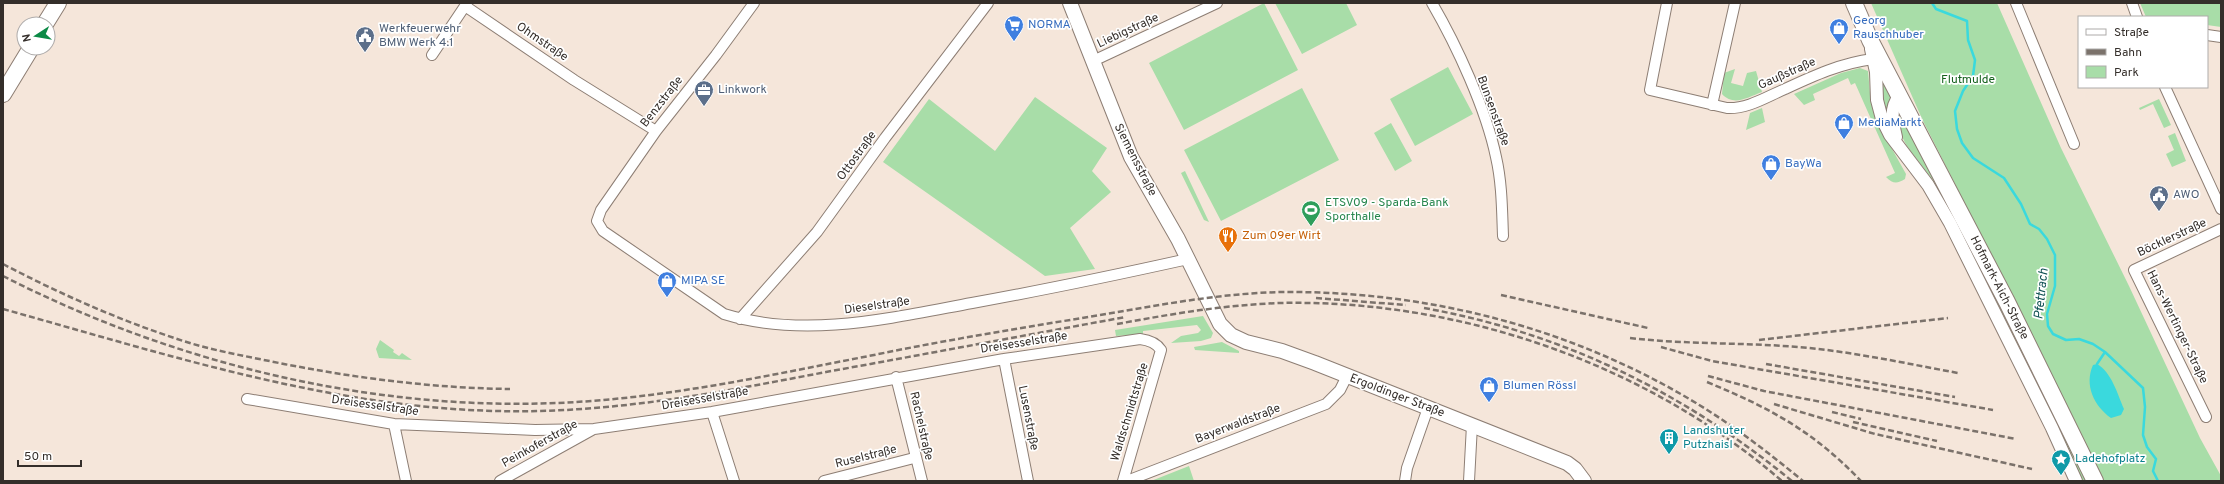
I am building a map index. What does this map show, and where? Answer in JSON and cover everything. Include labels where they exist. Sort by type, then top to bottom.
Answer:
[{"type":"main road","points":[[50,16],[58,3]]},
{"type":"main road","name":"Siemensstraße","points":[[1070,3],[1131,157],[1188,260],[1213,311]]},
{"type":"main road","name":"Hofmark-Aich-Straße","points":[[1854,3],[1870,40],[2007,302],[2095,481]]},
{"type":"main road","points":[[3,94],[26,56]]},
{"type":"main road","name":"Ergoldinger Straße","points":[[1213,311],[1226,331],[1238,339],[1282,351],[1567,463],[1575,469],[1584,481]]},
{"type":"street","name":"Benzstraße","points":[[597,221],[601,210],[656,131],[716,55],[754,3]]},
{"type":"street","name":"Ottostraße","points":[[740,319],[818,232],[885,138],[988,3]]},
{"type":"street","name":"Liebigstraße","points":[[1092,61],[1217,3]]},
{"type":"street","name":"Bunsenstraße","points":[[1432,3],[1450,37],[1490,132],[1500,180],[1503,236]]},
{"type":"street","name":"Gaußstraße","points":[[1666,3],[1650,90],[1727,108],[1746,106],[1828,70],[1846,64],[1872,59]]},
{"type":"street","points":[[1712,105],[1735,3]]},
{"type":"street","points":[[2016,3],[2074,144]]},
{"type":"street","points":[[2132,3],[2137,16]]},
{"type":"street","name":"Ohmstraße","points":[[432,55],[466,4],[574,80],[656,131]]},
{"type":"street","points":[[2208,35],[2221,37]]},
{"type":"street","name":"Hofmark-Aich-Straße","points":[[1870,40],[1872,59],[1876,72],[1877,100],[1882,119],[1898,146],[1928,185],[1950,223],[2052,428],[2076,481]]},
{"type":"street","points":[[2165,88],[2221,209]]},
{"type":"street","name":"Hofmark-Aich-Straße","points":[[1898,146],[1892,113],[1894,103],[1899,97]]},
{"type":"street","name":"Dieselstraße","points":[[597,221],[603,231],[609,236],[724,314],[740,319],[797,327],[872,322],[1069,286],[1188,260]]},
{"type":"street","name":"Böcklerstraße","points":[[2134,270],[2221,229]]},
{"type":"street","name":"Hans-Wertinger-Straße","points":[[2134,270],[2206,417]]},
{"type":"street","name":"Dreisesselstraße","points":[[247,399],[394,424],[497,429],[594,429],[712,412],[1004,359],[1140,339],[1157,345],[1161,350]]},
{"type":"street","name":"Waldschmidtstraße","points":[[1123,481],[1161,350]]},
{"type":"street","name":"Lusenstraße","points":[[1004,359],[1028,481]]},
{"type":"street","name":"Bayerwaldstraße","points":[[1127,481],[1326,404],[1340,390],[1347,376]]},
{"type":"street","name":"Rachelstraße","points":[[896,378],[914,458],[922,481]]},
{"type":"street","points":[[1405,481],[1409,461],[1428,408]]},
{"type":"street","points":[[712,412],[734,481]]},
{"type":"street","points":[[394,424],[406,481]]},
{"type":"street","points":[[1470,481],[1472,425]]},
{"type":"street","name":"Peinkoferstraße","points":[[500,481],[594,429]]},
{"type":"street","name":"Ruselstraße","points":[[824,481],[914,458]]},
{"type":"green space","points":[[1264,3],[1298,70],[1184,130],[1149,63]]},
{"type":"green space","points":[[1275,3],[1346,3],[1357,25],[1302,54]]},
{"type":"green space","name":"Flutmulde","points":[[1871,3],[1997,3],[2061,148],[2129,286],[2200,438],[2221,476],[2221,481],[2101,481],[1982,237],[1923,121]]},
{"type":"green space","points":[[2140,3],[2221,3],[2221,27],[2208,25],[2208,16],[2146,16]]},
{"type":"green space","points":[[1448,67],[1473,114],[1415,146],[1390,99]]},
{"type":"green space","points":[[1860,68],[1868,71],[1870,93],[1877,122],[1906,174],[1905,179],[1900,182],[1893,182],[1886,177],[1895,173],[1855,83],[1851,85],[1848,78],[1813,94],[1815,100],[1804,105],[1794,94],[1841,73]]},
{"type":"green space","points":[[1735,69],[1731,83],[1743,86],[1747,73],[1756,71],[1762,92],[1741,100],[1731,100],[1722,94],[1724,73]]},
{"type":"green space","points":[[1880,73],[1892,98],[1888,121],[1884,109]]},
{"type":"green space","points":[[1302,88],[1339,160],[1221,221],[1184,150]]},
{"type":"green space","points":[[1035,97],[1107,148],[1092,171],[1111,192],[1070,228],[1095,269],[1045,276],[883,162],[929,99],[995,151]]},
{"type":"green space","points":[[2159,99],[2171,125],[2164,128],[2153,104],[2140,110],[2139,108]]},
{"type":"green space","points":[[1897,107],[2040,380],[2088,481],[2083,481],[1972,252],[1945,201],[1930,177],[1905,143],[1900,129]]},
{"type":"green space","points":[[1762,108],[1765,122],[1746,130],[1750,113]]},
{"type":"green space","points":[[1391,123],[1412,161],[1395,171],[1374,133]]},
{"type":"green space","points":[[2175,133],[2186,161],[2172,167],[2166,154],[2174,150],[2168,136]]},
{"type":"green space","points":[[1185,171],[1209,222],[1204,220],[1181,173]]},
{"type":"green space","points":[[1203,316],[1213,333],[1211,338],[1201,341],[1171,343],[1181,336],[1198,333],[1201,330],[1197,325],[1143,331],[1143,334],[1116,336],[1115,330]]},
{"type":"green space","points":[[380,340],[394,350],[393,352],[399,356],[402,353],[412,360],[379,358],[376,349]]},
{"type":"green space","points":[[1222,342],[1239,351],[1239,353],[1195,350],[1194,347]]},
{"type":"green space","points":[[1189,466],[1194,481],[1151,481]]},
{"type":"water","points":[[2097,364],[2107,373],[2114,384],[2124,409],[2121,415],[2111,418],[2095,401],[2090,387],[2090,373],[2093,365]]},
{"type":"waterway","name":"Pfettrach","points":[[1932,3],[1936,9],[1967,21],[1968,40],[1975,60],[1973,76],[1963,91],[1955,111],[1957,129],[1962,143],[1973,158],[2004,178],[2021,204],[2030,224],[2039,229],[2047,239],[2055,255],[2055,286],[2047,314],[2048,326],[2053,334],[2066,340],[2079,339],[2093,344],[2105,352],[2143,388],[2145,407],[2143,435],[2147,447],[2156,459],[2153,471],[2158,481]]},
{"type":"waterway","name":"Pfettrach","points":[[2097,364],[2105,352]]},
{"type":"railway","points":[[3,264],[73,298],[144,328],[214,350],[365,378],[452,387],[510,389]]},
{"type":"railway","points":[[3,276],[70,307],[138,335],[209,358],[281,377],[354,391],[428,400],[502,404],[576,402],[689,390],[961,338],[1150,306],[1239,294],[1283,292],[1338,293],[1392,298],[1445,307],[1498,319],[1549,335],[1600,354],[1649,377],[1696,403],[1751,440],[1803,481]]},
{"type":"railway","points":[[1501,295],[1648,328]]},
{"type":"railway","points":[[1316,298],[1406,305]]},
{"type":"railway","points":[[1117,324],[1198,310],[1279,303],[1347,305],[1414,313],[1481,326],[1547,346],[1610,372],[1671,403],[1728,439],[1782,481]]},
{"type":"railway","points":[[1424,308],[1475,319],[1525,333],[1573,350],[1619,370],[1708,420],[1751,449],[1792,481]]},
{"type":"railway","points":[[3,309],[186,360],[308,389],[370,400],[433,407],[496,411],[538,411],[621,406],[703,394],[1126,317]]},
{"type":"railway","points":[[1759,340],[1948,318]]},
{"type":"railway","points":[[1630,338],[1675,342],[1787,346],[1828,350],[1958,373]]},
{"type":"railway","points":[[1661,347],[1712,361],[1993,410]]},
{"type":"railway","points":[[1766,364],[1955,397]]},
{"type":"railway","points":[[1708,376],[1764,391],[2016,439]]},
{"type":"railway","points":[[1707,382],[1751,401],[1790,422],[1826,448],[1861,481]]},
{"type":"railway","points":[[1774,404],[1875,434],[2032,469]]},
{"type":"railway","points":[[1832,412],[1861,419]]},
{"type":"railway","points":[[1853,422],[1937,441]]},
{"type":"place","name":"NORMA","points":[[1014,42]]},
{"type":"place","name":"Georg Rauschhuber","points":[[1839,45]]},
{"type":"place","name":"Werkfeuerwehr BMW Werk 4.1","points":[[365,53]]},
{"type":"place","name":"Linkwork","points":[[704,107]]},
{"type":"place","name":"MediaMarkt","points":[[1844,140]]},
{"type":"place","name":"BayWa","points":[[1771,181]]},
{"type":"place","name":"AWO","points":[[2159,212]]},
{"type":"place","name":"ETSV09 - Sparda-Bank Sporthalle","points":[[1311,227]]},
{"type":"place","name":"Zum 09er Wirt","points":[[1228,253]]},
{"type":"place","name":"MIPA SE","points":[[667,298]]},
{"type":"place","name":"Blumen Rössl","points":[[1489,403]]},
{"type":"place","name":"Landshuter Putzhaisl","points":[[1669,455]]},
{"type":"place","name":"Ladehofplatz","points":[[2061,476]]}]
